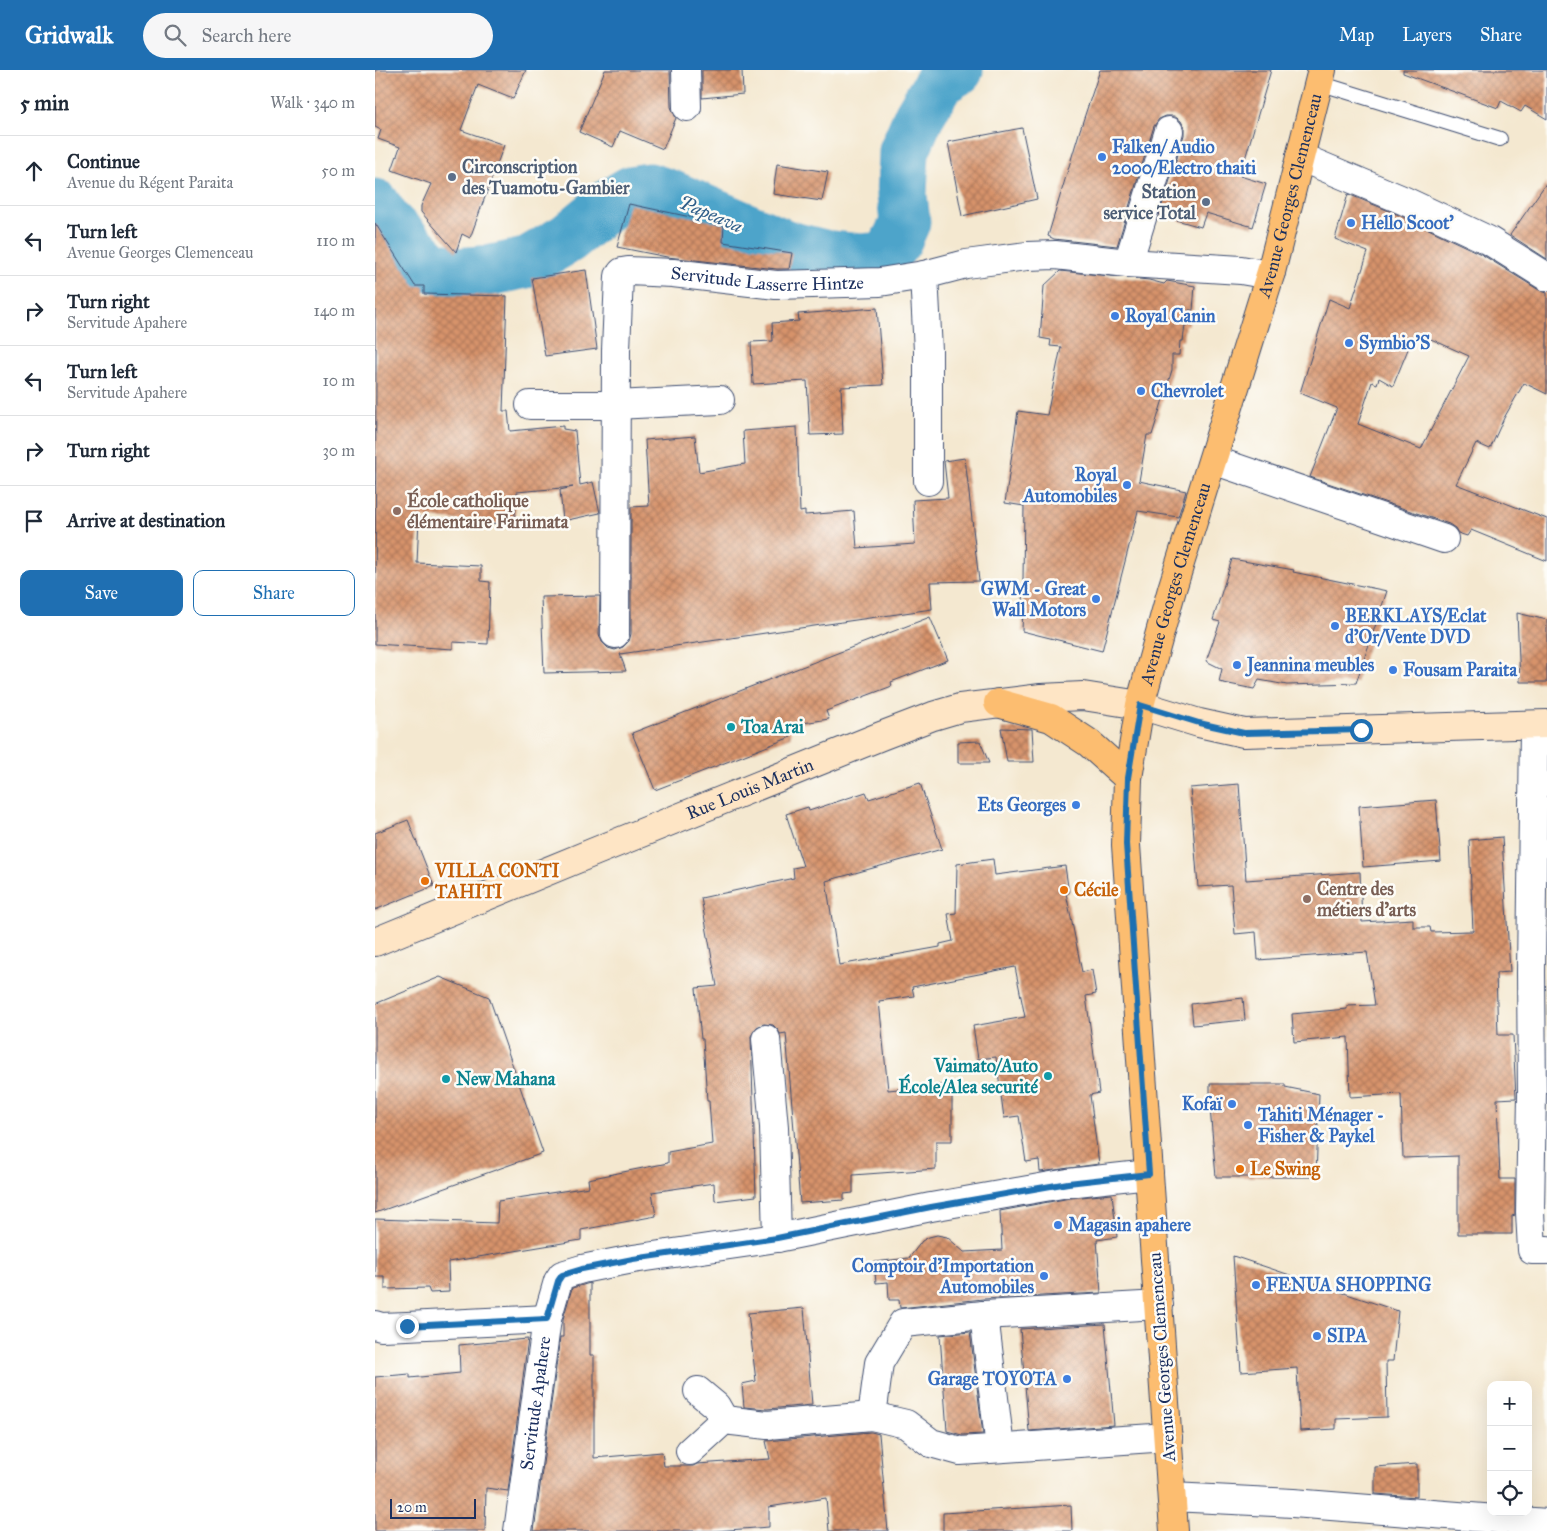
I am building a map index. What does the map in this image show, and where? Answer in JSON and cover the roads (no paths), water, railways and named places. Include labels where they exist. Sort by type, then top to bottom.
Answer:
[{"type":"main road","name":"Avenue Georges Clemenceau","points":[[1174,1531],[1126,844],[1128,778],[1140,705],[1172,589],[1271,272],[1321,77]]},
{"type":"main road","name":"Rue Louis Martin","points":[[375,942],[933,716],[960,708],[1041,698],[1083,696],[1140,705],[1199,723],[1244,733],[1540,725]]},
{"type":"main road","points":[[998,703],[1051,718],[1089,743],[1128,778]]},
{"type":"street","points":[[686,70],[687,107]]},
{"type":"street","points":[[1128,263],[1169,131]]},
{"type":"street","points":[[1300,157],[1405,201],[1488,240],[1547,278]]},
{"type":"street","name":"Servitude Lasserre Hintze","points":[[615,634],[615,405],[618,285],[619,276],[622,272],[673,273],[776,285],[880,282],[924,275],[966,264],[1027,256],[1055,255],[1128,263],[1241,270],[1264,274],[1271,272]]},
{"type":"street","points":[[924,275],[928,351],[928,481]]},
{"type":"street","points":[[530,405],[615,405],[720,400]]},
{"type":"street","points":[[1213,460],[1444,539]]},
{"type":"street","points":[[1539,1250],[1530,1212],[1532,1094],[1531,973],[1540,725]]},
{"type":"street","points":[[766,1039],[774,1126],[777,1238]]},
{"type":"street","name":"Servitude Apahere","points":[[518,1531],[547,1319],[558,1281],[562,1275],[633,1259],[777,1238],[931,1207],[1041,1188],[1149,1174]]},
{"type":"street","points":[[872,1416],[879,1363],[903,1323],[984,1315],[1159,1305]]},
{"type":"street","points":[[984,1315],[1000,1448]]},
{"type":"street","points":[[375,1324],[381,1327],[547,1319]]},
{"type":"street","points":[[698,1391],[716,1406],[724,1420]]},
{"type":"street","points":[[690,1451],[724,1420],[767,1425],[872,1416],[906,1424],[931,1443],[960,1451],[1168,1437]]},
{"type":"street","points":[[1172,1497],[1293,1503],[1547,1523]]},
{"type":"lane","points":[[1321,77],[1501,139]]},
{"type":"waterway","name":"Papeava","points":[[375,204],[386,221],[431,266],[458,273],[492,270],[526,263],[568,238],[609,204],[631,191],[649,188],[670,195],[788,246],[824,255],[862,259],[884,257],[897,240],[905,222],[902,195],[904,151],[919,116],[940,81],[958,70]]},
{"type":"place","name":"Falken/ Audio 2000/Electro thaiti","points":[[1102,157]]},
{"type":"place","name":"Circonscription des Tuamotu-Gambier","points":[[452,177]]},
{"type":"place","name":"Station service Total","points":[[1206,202]]},
{"type":"place","name":"Hello Scoot'","points":[[1351,223]]},
{"type":"place","name":"Royal Canin","points":[[1115,316]]},
{"type":"place","name":"Symbio'S","points":[[1349,343]]},
{"type":"place","name":"Chevrolet","points":[[1141,391]]},
{"type":"place","name":"Royal Automobiles","points":[[1127,485]]},
{"type":"place","name":"École catholique élémentaire Fariimata","points":[[397,511]]},
{"type":"place","name":"GWM - Great Wall Motors","points":[[1096,599]]},
{"type":"place","name":"BERKLAYS/Eclat d'Or/Vente DVD","points":[[1335,626]]},
{"type":"place","name":"Jeannina meubles","points":[[1237,665]]},
{"type":"place","name":"Fousam Paraita","points":[[1393,670]]},
{"type":"place","name":"Toa Arai","points":[[731,727]]},
{"type":"place","name":"Ets Georges","points":[[1076,805]]},
{"type":"place","name":"VILLA CONTI TAHITI","points":[[425,881]]},
{"type":"place","name":"Cécile","points":[[1064,890]]},
{"type":"place","name":"Centre des métiers d'arts","points":[[1307,899]]},
{"type":"place","name":"Vaimato/Auto École/Alea securité","points":[[1048,1076]]},
{"type":"place","name":"New Mahana","points":[[446,1079]]},
{"type":"place","name":"Kofaï","points":[[1232,1104]]},
{"type":"place","name":"Tahiti Ménager - Fisher & Paykel","points":[[1248,1125]]},
{"type":"place","name":"Le Swing","points":[[1240,1169]]},
{"type":"place","name":"Magasin apahere","points":[[1058,1225]]},
{"type":"place","name":"Comptoir d'Importation Automobiles","points":[[1044,1276]]},
{"type":"place","name":"FENUA SHOPPING","points":[[1256,1285]]},
{"type":"place","name":"SIPA","points":[[1317,1336]]},
{"type":"place","name":"Garage TOYOTA","points":[[1067,1379]]}]
